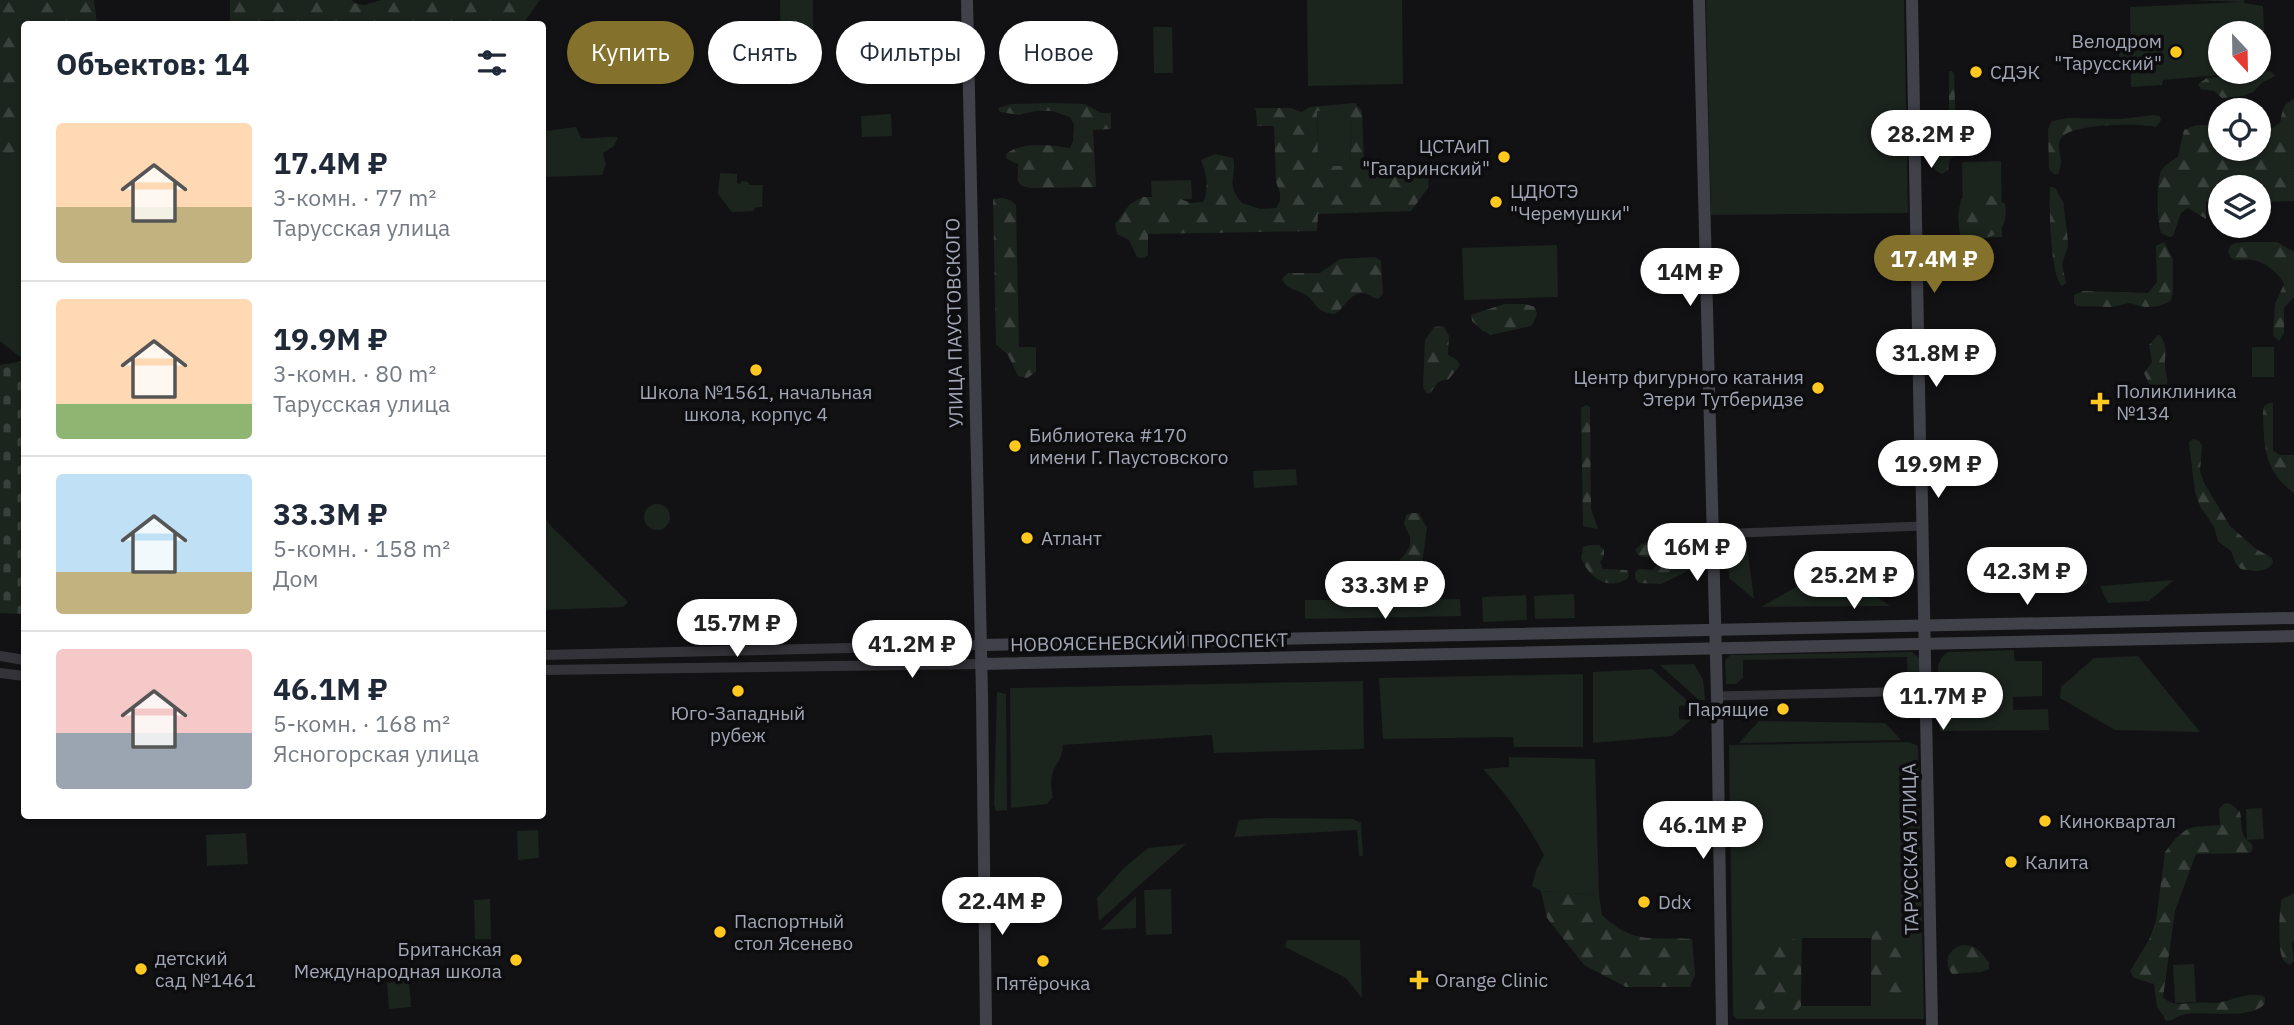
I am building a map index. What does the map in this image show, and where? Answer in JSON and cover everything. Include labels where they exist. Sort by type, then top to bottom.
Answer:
[{"type":"main road","name":"УЛИЦА ПАУСТОВСКОГО","points":[[967,0],[986,1025]]},
{"type":"main road","points":[[1699,0],[1716,631],[1722,1025]]},
{"type":"main road","name":"ТАРУССКАЯ УЛИЦА","points":[[1912,0],[1932,1025]]},
{"type":"main road","name":"НОВОЯСЕНЕВСКИЙ ПРОСПЕКТ","points":[[981,645],[2294,618]]},
{"type":"main road","name":"НОВОЯСЕНЕВСКИЙ ПРОСПЕКТ","points":[[981,664],[2294,636]]},
{"type":"street","points":[[1712,534],[1922,526]]},
{"type":"street","name":"НОВОЯСЕНЕВСКИЙ ПРОСПЕКТ","points":[[546,655],[981,645]]},
{"type":"street","points":[[760,651],[755,653],[752,659],[754,664],[760,667]]},
{"type":"street","points":[[701,652],[707,654],[709,659],[707,665],[701,667]]},
{"type":"street","points":[[0,656],[21,660]]},
{"type":"street","name":"НОВОЯСЕНЕВСКИЙ ПРОСПЕКТ","points":[[546,670],[981,664]]},
{"type":"street","points":[[0,673],[21,676]]},
{"type":"street","points":[[1717,696],[1926,691]]},
{"type":"green space","points":[[0,0],[94,0],[97,21],[21,21],[21,151],[0,157]]},
{"type":"green space","points":[[230,0],[352,0],[364,5],[382,0],[540,0],[525,21],[230,21]]},
{"type":"green space","points":[[780,0],[813,0],[813,21],[780,21]]},
{"type":"green space","points":[[1307,0],[1402,0],[1403,84],[1308,86]]},
{"type":"green space","points":[[1706,0],[1904,0],[1908,213],[1711,215]]},
{"type":"green space","name":"Велодром \"Тарусский\"","points":[[2190,0],[2244,0],[2244,3],[2263,6],[2264,21],[2208,21],[2208,76],[2163,80],[2162,85],[2131,87],[2130,7],[2242,2]]},
{"type":"green space","points":[[1153,27],[1172,27],[1173,73],[1154,73]]},
{"type":"green space","points":[[2124,35],[2133,39],[2139,53],[2139,69],[2133,73],[2126,71],[2119,57],[2119,44]]},
{"type":"green space","points":[[1949,71],[1954,74],[1956,130],[1969,141],[1978,143],[1950,159],[1948,170],[1942,174],[1933,166],[1930,132],[1932,119],[1949,118]]},
{"type":"green space","points":[[2207,78],[2208,84],[2261,84],[2253,92],[2243,96],[2222,98],[2214,91],[2201,89],[2198,84]]},
{"type":"green space","points":[[2294,99],[2294,201],[2271,202],[2271,175],[2208,175],[2206,219],[2188,208],[2181,213],[2173,236],[2161,233],[2159,177],[2161,171],[2178,156],[2184,130],[2197,125],[2208,125],[2208,161],[2271,161],[2271,128],[2280,123],[2282,112]]},
{"type":"green space","points":[[1355,103],[1362,111],[1364,163],[1402,162],[1410,167],[1424,167],[1429,170],[1428,188],[1411,211],[1318,214],[1317,231],[1148,234],[1148,255],[1144,258],[1137,257],[1129,240],[1117,234],[1115,224],[1130,204],[1143,197],[1175,197],[1191,203],[1203,202],[1207,186],[1201,160],[1215,154],[1233,158],[1234,190],[1242,203],[1260,209],[1276,208],[1280,193],[1276,182],[1274,126],[1257,126],[1254,108],[1291,108],[1301,112],[1310,107]],"holes":[[[1317,111],[1350,111],[1351,166],[1318,166]]]},
{"type":"green space","points":[[1011,104],[1085,104],[1101,113],[1111,113],[1111,129],[1093,130],[1096,187],[1032,188],[1019,183],[1018,164],[1007,159],[1006,154],[1028,146],[1070,148],[1074,125],[1070,117],[1052,111],[1019,115],[1000,112],[998,108]]},
{"type":"green space","points":[[1317,111],[1350,111],[1351,166],[1318,167]]},
{"type":"green space","points":[[891,114],[892,136],[862,137],[861,116]]},
{"type":"green space","points":[[2154,115],[2161,120],[2156,127],[2089,127],[2065,134],[2059,143],[2059,173],[2055,175],[2049,169],[2048,129],[2052,121]]},
{"type":"green space","points":[[576,127],[581,138],[618,137],[614,146],[603,153],[606,164],[602,175],[546,177],[546,131]]},
{"type":"green space","points":[[21,151],[21,358],[0,341],[0,157]]},
{"type":"green space","points":[[2001,161],[2002,237],[1963,238],[1962,162]]},
{"type":"green space","points":[[720,173],[737,174],[737,183],[740,184],[742,181],[748,182],[749,185],[763,185],[762,207],[756,207],[753,211],[732,212],[718,194]]},
{"type":"green space","points":[[1191,180],[1192,199],[1152,200],[1151,181]]},
{"type":"green space","points":[[2050,187],[2055,188],[2063,202],[2067,231],[2068,246],[2062,264],[2066,283],[2062,286],[2058,280],[2053,255]]},
{"type":"green space","points":[[1970,194],[1990,195],[2005,204],[2004,223],[1995,234],[1980,239],[1962,239],[1958,216],[1961,199]]},
{"type":"green space","points":[[1002,198],[1016,205],[1019,347],[1036,347],[1036,372],[1027,378],[1018,376],[1008,355],[996,344],[993,199]]},
{"type":"green space","points":[[2164,242],[2173,259],[2171,301],[2159,306],[2145,307],[2129,303],[2111,307],[2077,306],[2074,303],[2074,295],[2083,291],[2148,293],[2157,282],[2156,246]]},
{"type":"green space","points":[[2246,242],[2277,242],[2294,252],[2294,297],[2284,308],[2284,333],[2279,341],[2273,335],[2275,304],[2284,284],[2275,272],[2262,263],[2231,258],[2228,252],[2230,246]]},
{"type":"green space","points":[[1557,245],[1558,297],[1464,300],[1462,248]]},
{"type":"green space","points":[[1375,257],[1381,261],[1383,294],[1378,299],[1367,294],[1356,294],[1334,314],[1319,309],[1310,298],[1289,287],[1282,279],[1288,273],[1320,273],[1340,259]]},
{"type":"green space","points":[[1504,304],[1535,307],[1537,314],[1532,325],[1491,335],[1472,321],[1471,315]]},
{"type":"green space","points":[[1441,326],[1449,336],[1448,355],[1460,365],[1449,379],[1438,382],[1427,394],[1423,387],[1425,340],[1434,327]]},
{"type":"green space","points":[[2158,335],[2161,336],[2165,348],[2167,380],[2166,386],[2160,391],[2150,386],[2144,373],[2152,362],[2149,345]]},
{"type":"green space","points":[[2252,347],[2274,347],[2274,377],[2252,377]]},
{"type":"green space","points":[[21,362],[21,614],[0,613],[0,365]]},
{"type":"green space","points":[[2273,403],[2273,451],[2280,455],[2294,455],[2294,493],[2284,485],[2271,467],[2265,447],[2263,412],[2264,406]]},
{"type":"green space","points":[[1586,405],[1590,407],[1591,509],[1598,529],[1583,526],[1581,408]]},
{"type":"green space","points":[[2193,439],[2199,441],[2202,446],[2200,471],[2204,483],[2230,526],[2256,549],[2272,558],[2273,563],[2267,569],[2241,569],[2231,551],[2218,541],[2214,527],[2200,506],[2195,492],[2189,442]]},
{"type":"green space","points":[[1296,469],[1297,485],[1254,488],[1253,471]]},
{"type":"green space","points":[[657,504],[666,508],[670,517],[666,526],[657,530],[648,526],[644,517],[648,508]]},
{"type":"green space","points":[[1419,513],[1427,528],[1422,564],[1429,590],[1406,587],[1377,590],[1373,581],[1399,561],[1410,546],[1410,537],[1404,524],[1406,515]]},
{"type":"green space","points":[[546,519],[628,602],[623,607],[546,610]]},
{"type":"green space","points":[[1656,540],[1687,542],[1688,571],[1661,584],[1639,583],[1635,572],[1639,569],[1652,570],[1657,565],[1651,558],[1639,556],[1635,550],[1641,544]]},
{"type":"green space","points":[[1728,542],[1745,543],[1747,546],[1754,599],[1729,578]]},
{"type":"green space","points":[[1599,545],[1604,550],[1600,562],[1603,569],[1627,570],[1627,579],[1606,583],[1594,576],[1581,558],[1583,547]]},
{"type":"green space","points":[[2062,550],[2068,550],[2069,560],[2082,568],[2088,583],[2072,591],[2062,589]]},
{"type":"green space","points":[[2174,580],[2149,601],[2108,603],[2100,586]]},
{"type":"green space","points":[[1855,581],[1890,606],[1761,607],[1803,583]]},
{"type":"green space","points":[[1574,594],[1575,618],[1535,619],[1534,596]]},
{"type":"green space","points":[[1526,595],[1527,620],[1483,622],[1482,597]]},
{"type":"green space","points":[[1460,599],[1461,616],[1305,617],[1305,600]]},
{"type":"green space","points":[[2014,650],[2016,661],[2042,661],[2042,696],[2013,697],[2013,710],[2048,709],[2049,730],[1940,731],[1938,665],[1942,657],[1948,652]]},
{"type":"green space","points":[[1912,652],[1920,659],[1920,678],[1915,683],[1908,682],[1907,657],[1743,660],[1743,678],[1736,684],[1726,684],[1725,661],[1730,655]]},
{"type":"green space","points":[[2138,656],[2200,732],[2115,730],[2060,698],[2061,687],[2094,658]]},
{"type":"green space","points":[[1694,664],[1703,680],[1705,700],[1699,700],[1660,665]]},
{"type":"green space","points":[[1652,669],[1692,705],[1679,706],[1679,719],[1691,720],[1672,736],[1593,743],[1593,672]]},
{"type":"green space","points":[[1583,674],[1583,747],[1514,747],[1513,737],[1383,739],[1379,678]]},
{"type":"green space","points":[[1363,681],[1364,749],[1214,753],[1212,735],[1063,745],[1051,779],[1053,797],[1047,804],[1011,808],[1010,688]]},
{"type":"green space","points":[[997,692],[1006,694],[1007,810],[996,811],[994,805]]},
{"type":"green space","points":[[1759,721],[1885,723],[1901,740],[1739,743]]},
{"type":"green space","points":[[1909,742],[1918,746],[1924,1019],[1737,1019],[1733,1015],[1729,745]],"holes":[[[1802,938],[1871,938],[1871,1006],[1801,1006]]]},
{"type":"green space","points":[[1509,757],[1595,759],[1599,895],[1541,891],[1532,886],[1544,855],[1516,810],[1483,769],[1509,767]]},
{"type":"green space","points":[[2225,803],[2231,804],[2240,812],[2243,833],[2253,849],[2250,853],[2196,854],[2175,911],[2163,997],[2178,1004],[2217,1003],[2260,995],[2265,997],[2265,1003],[2251,1011],[2186,1014],[2167,1021],[2157,1007],[2154,984],[2134,978],[2130,971],[2149,940],[2156,921],[2165,852],[2186,830],[2220,825],[2219,809]]},
{"type":"green space","points":[[2262,808],[2264,839],[2247,840],[2246,809]]},
{"type":"green space","points":[[1353,819],[1361,823],[1363,856],[1359,856],[1357,830],[1234,837],[1239,820]]},
{"type":"green space","points":[[538,830],[539,858],[518,860],[517,831]]},
{"type":"green space","points":[[246,833],[248,864],[207,866],[206,835]]},
{"type":"green space","points":[[1186,844],[1099,921],[1097,898],[1124,868],[1148,848]]},
{"type":"green space","points":[[1171,889],[1172,934],[1146,935],[1144,890]]},
{"type":"green space","points":[[1541,891],[1599,895],[1602,915],[1613,925],[1634,935],[1644,938],[1692,939],[1695,975],[1690,987],[1626,987],[1584,965],[1547,918]]},
{"type":"green space","points":[[2294,893],[2294,961],[2290,965],[2282,957],[2280,919],[2282,899]]},
{"type":"green space","points":[[1136,896],[1136,928],[1101,930]]},
{"type":"green space","points":[[490,899],[491,939],[475,939],[474,900]]},
{"type":"green space","points":[[1888,925],[1902,936],[1903,983],[1912,983],[1914,989],[1911,994],[1884,993],[1871,986],[1872,935],[1879,928]]},
{"type":"green space","points":[[1781,935],[1794,939],[1801,948],[1801,1006],[1793,1014],[1785,1014],[1779,996],[1774,994],[1768,996],[1767,1006],[1763,1010],[1747,1009],[1742,995],[1751,991],[1749,947],[1757,942],[1772,946]]},
{"type":"green space","points":[[1287,940],[1360,940],[1362,998],[1346,978],[1285,947]]},
{"type":"green space","points":[[1963,945],[1978,950],[1989,962],[1989,969],[1952,974],[1948,956]]},
{"type":"green space","points":[[2194,964],[2196,1002],[2175,1003],[2173,965]]},
{"type":"green space","points":[[409,980],[411,1007],[389,1009],[387,983]]},
{"type":"place","name":"Велодром \"Тарусский\"","points":[[2176,52]]},
{"type":"place","name":"СДЭК","points":[[1976,72]]},
{"type":"place","name":"ЦСТАиП \"Гагаринский\"","points":[[1504,157]]},
{"type":"place","name":"ЦДЮТЭ \"Черемушки\"","points":[[1496,202]]},
{"type":"place","name":"Школа №1561, начальная школа, корпус 4","points":[[756,370]]},
{"type":"place","name":"Центр фигурного катания Этери Тутберидзе","points":[[1818,388]]},
{"type":"place","name":"Поликлиника №134","points":[[2100,402]]},
{"type":"place","name":"Библиотека #170 имени Г. Паустовского","points":[[1015,446]]},
{"type":"place","name":"Атлант","points":[[1027,538]]},
{"type":"place","name":"Юго-Западный рубеж","points":[[738,691]]},
{"type":"place","name":"Парящие","points":[[1783,709]]},
{"type":"place","name":"Киноквартал","points":[[2045,821]]},
{"type":"place","name":"Калита","points":[[2011,862]]},
{"type":"place","name":"Ddx","points":[[1644,902]]},
{"type":"place","name":"Паспортный стол Ясенево","points":[[720,932]]},
{"type":"place","name":"Британская Международная школа","points":[[516,960]]},
{"type":"place","name":"Пятёрочка","points":[[1043,961]]},
{"type":"place","name":"детский сад №1461","points":[[141,969]]},
{"type":"place","name":"Orange Clinic","points":[[1419,980]]}]
